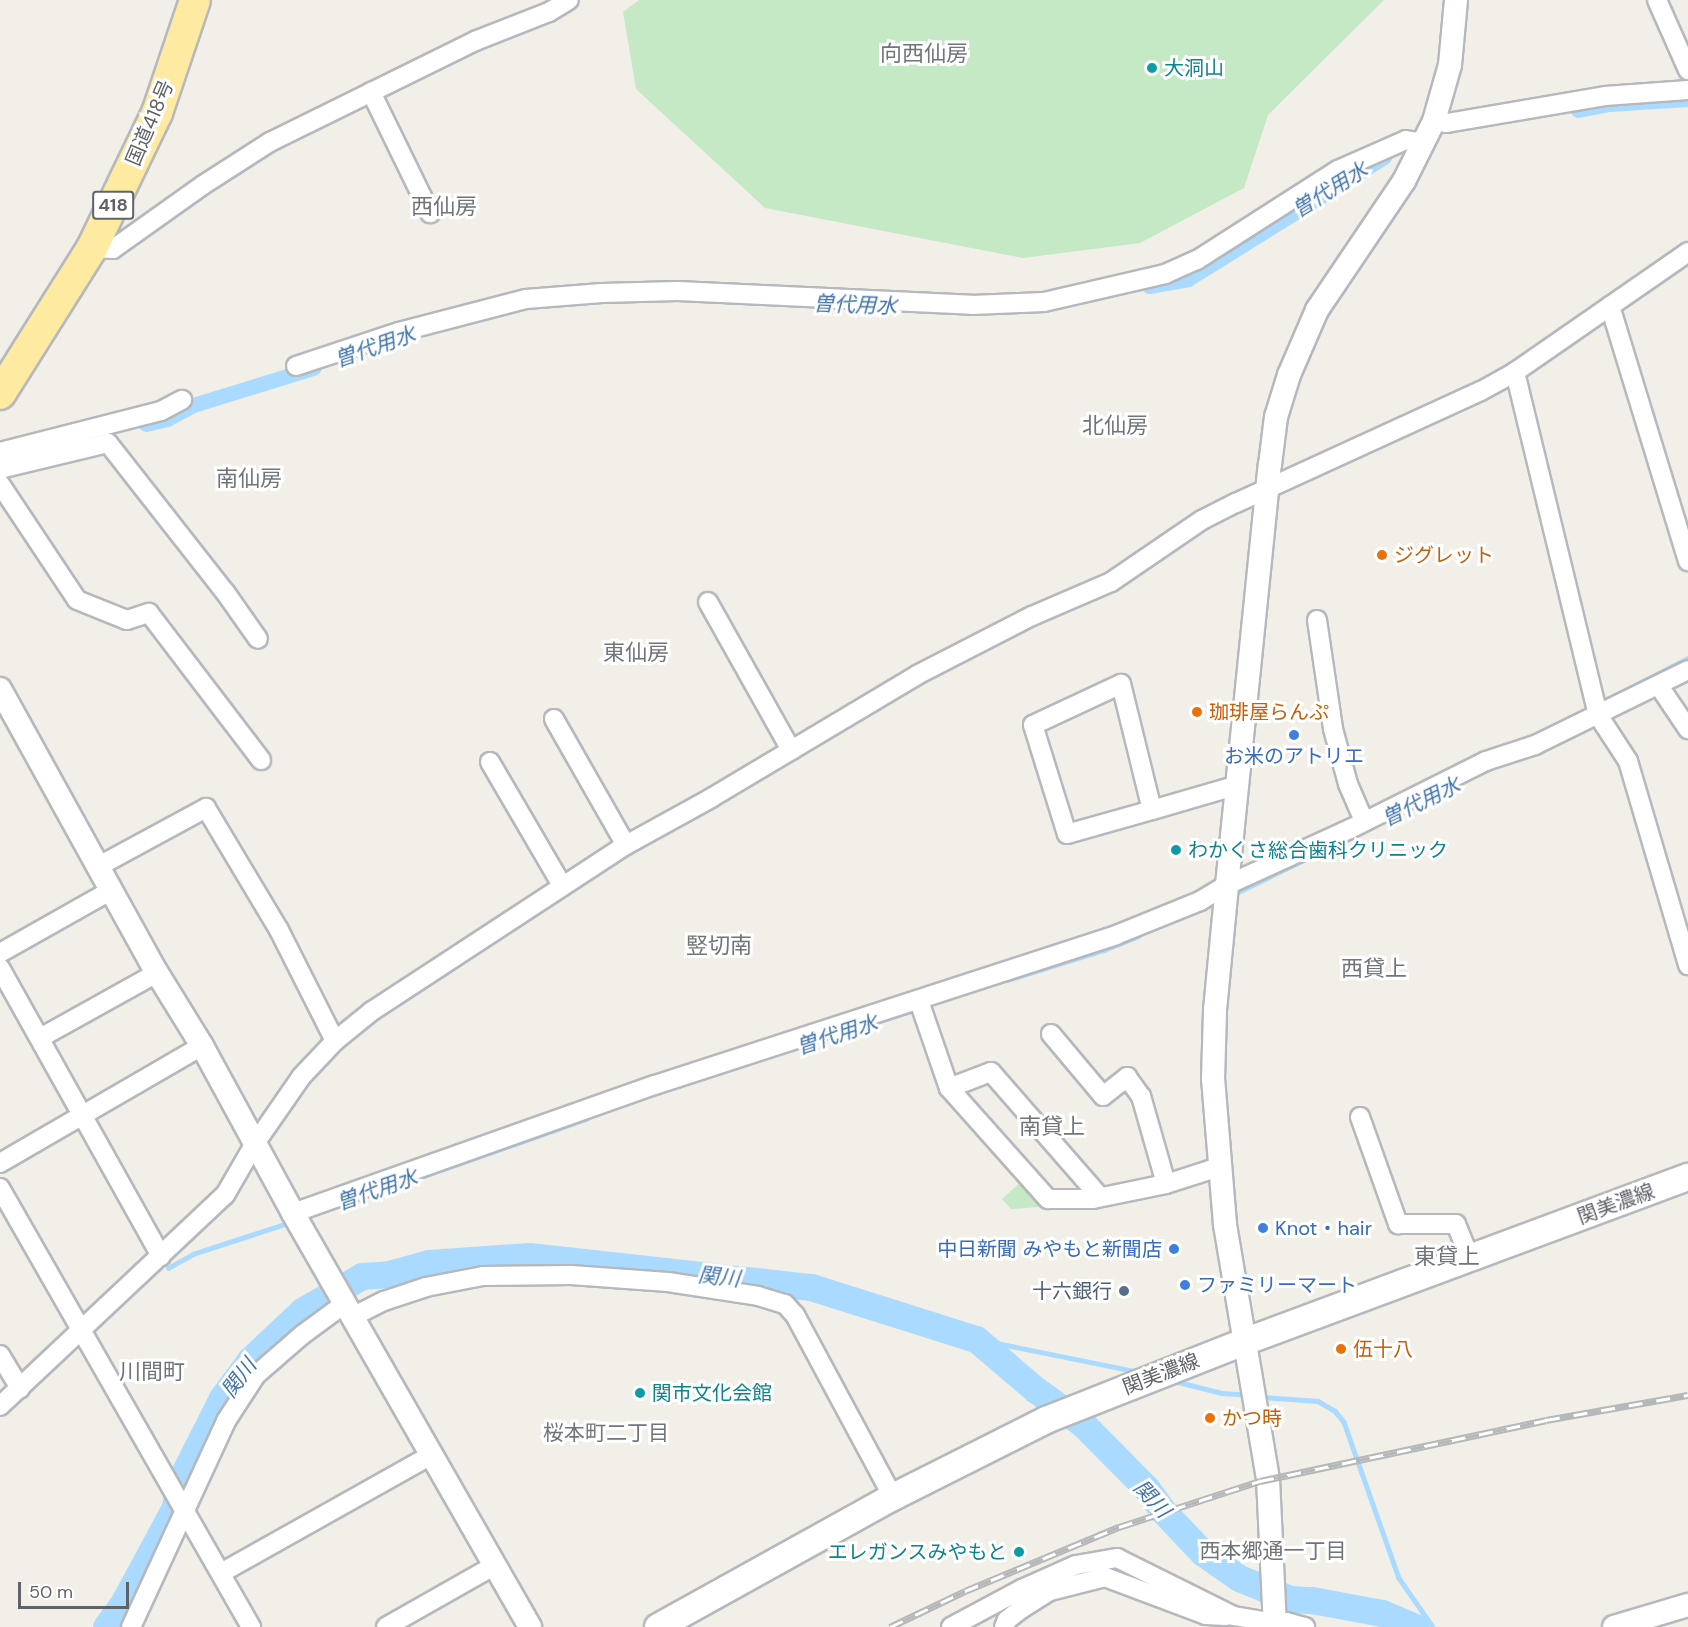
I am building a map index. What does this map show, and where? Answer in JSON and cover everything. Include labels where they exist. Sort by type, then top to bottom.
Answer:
[{"type":"highway","name":"国道418号","points":[[0,394],[92,248],[157,113],[195,0]]},
{"type":"main road","name":"関美濃線","points":[[658,1627],[893,1497],[1046,1420],[1244,1342],[1688,1177]]},
{"type":"street","points":[[92,248],[113,249],[203,185],[270,142],[475,41],[549,12],[569,0]]},
{"type":"street","points":[[1275,1624],[1268,1479],[1225,1224],[1213,1079],[1215,1010],[1268,489],[1276,417],[1289,375],[1317,310],[1404,181],[1434,122],[1450,65],[1455,0]]},
{"type":"street","points":[[1657,0],[1688,70]]},
{"type":"street","points":[[1434,122],[1447,123],[1605,96],[1688,90]]},
{"type":"street","points":[[371,92],[430,213]]},
{"type":"street","points":[[296,366],[399,332],[526,299],[602,293],[678,291],[972,306],[1044,302],[1165,274],[1197,260],[1338,170],[1406,140],[1424,143]]},
{"type":"street","points":[[0,1406],[225,1195],[254,1145],[301,1077],[335,1041],[372,1011],[626,845],[917,675],[1032,616],[1112,582],[1202,520],[1481,391],[1515,372],[1688,252]]},
{"type":"street","points":[[1610,306],[1688,561]]},
{"type":"street","points":[[1515,372],[1598,715],[1628,761],[1684,941],[1688,965]]},
{"type":"street","points":[[0,452],[161,411],[182,400]]},
{"type":"street","points":[[0,469],[108,444],[218,583],[258,639]]},
{"type":"street","points":[[0,484],[77,600],[127,620],[149,614],[261,760]]},
{"type":"street","points":[[708,602],[791,750]]},
{"type":"street","points":[[1317,620],[1334,729],[1348,784],[1364,821]]},
{"type":"street","points":[[293,1213],[656,1085],[1116,935],[1200,901],[1227,885],[1364,821],[1486,760],[1535,745],[1688,670]]},
{"type":"street","points":[[1152,810],[1121,684],[1033,725],[1067,834],[1152,810],[1238,785]]},
{"type":"street","points":[[1659,686],[1688,729]]},
{"type":"street","points":[[0,688],[157,973],[202,1046],[254,1145],[530,1627]]},
{"type":"street","points":[[554,719],[626,845]]},
{"type":"street","points":[[490,762],[562,885]]},
{"type":"street","points":[[99,866],[206,808],[279,930],[335,1041]]},
{"type":"street","points":[[0,953],[112,890]]},
{"type":"street","points":[[0,968],[161,1256]]},
{"type":"street","points":[[39,1038],[157,973]]},
{"type":"street","points":[[919,1001],[949,1088],[1048,1199],[1100,1197],[1166,1184],[1219,1167]]},
{"type":"street","points":[[1051,1034],[1103,1096],[1127,1077],[1141,1096],[1166,1184]]},
{"type":"street","points":[[0,1163],[202,1046]]},
{"type":"street","points":[[949,1088],[992,1072],[1100,1197]]},
{"type":"street","points":[[1360,1117],[1398,1224],[1456,1224],[1470,1258]]},
{"type":"street","points":[[0,1188],[165,1473],[250,1627]]},
{"type":"street","points":[[131,1627],[183,1509],[226,1421],[256,1374],[302,1335],[348,1310],[426,1287],[483,1276],[571,1275],[668,1282],[758,1296],[784,1304],[795,1316],[893,1497]]},
{"type":"street","points":[[0,1355],[20,1388]]},
{"type":"street","points":[[221,1573],[431,1455]]},
{"type":"street","points":[[958,1625],[1076,1565],[1117,1558],[1234,1616]]},
{"type":"street","points":[[386,1627],[495,1565]]},
{"type":"street","points":[[1004,1627],[1006,1620],[1050,1591],[1105,1577],[1206,1614],[1234,1616],[1275,1624],[1286,1622],[1305,1627]]},
{"type":"street","points":[[1614,1627],[1688,1605]]},
{"type":"green space","points":[[639,0],[1384,0],[1268,115],[1244,188],[1140,243],[1023,258],[765,208],[636,89],[623,12]]},
{"type":"green space","points":[[1025,1178],[1038,1194],[1038,1207],[1011,1209],[1002,1199]]},
{"type":"waterway","name":"曽代用水","points":[[1578,110],[1609,104],[1688,99]]},
{"type":"waterway","name":"曽代用水","points":[[1149,286],[1188,279],[1384,157]]},
{"type":"waterway","name":"曽代用水","points":[[146,424],[167,419],[193,405],[313,368]]},
{"type":"waterway","name":"曽代用水","points":[[1608,699],[1688,658]]},
{"type":"waterway","name":"曽代用水","points":[[1234,894],[1318,853]]},
{"type":"waterway","name":"曽代用水","points":[[1007,980],[1104,950],[1138,936]]},
{"type":"waterway","name":"曽代用水","points":[[787,1051],[908,1012]]},
{"type":"waterway","name":"曽代用水","points":[[424,1176],[586,1119]]},
{"type":"waterway","name":"曽代用水","points":[[168,1268],[193,1254],[291,1222]]},
{"type":"waterway","name":"関川","points":[[106,1627],[124,1602],[174,1509],[183,1475],[222,1398],[250,1360],[302,1311],[362,1276],[389,1274],[429,1263],[529,1256],[811,1287],[976,1339],[1036,1390],[1083,1424],[1147,1489],[1162,1510],[1203,1553],[1239,1578],[1290,1599],[1312,1600],[1382,1613],[1415,1627]]},
{"type":"waterway","points":[[976,1339],[1140,1372]]},
{"type":"waterway","points":[[1174,1381],[1222,1393],[1248,1395]]},
{"type":"waterway","points":[[1262,1397],[1318,1401],[1335,1411],[1344,1422],[1399,1578],[1433,1627]]},
{"type":"railway","points":[[890,1627],[965,1591],[1119,1527],[1260,1481],[1546,1420],[1688,1395]]},
{"type":"place","name":"大洞山","points":[[1152,68]]},
{"type":"place","name":"ジグレット","points":[[1382,555]]},
{"type":"place","name":"珈琲屋らんぷ","points":[[1197,712]]},
{"type":"place","name":"お米のアトリエ","points":[[1294,735]]},
{"type":"place","name":"わかくさ総合歯科クリニック","points":[[1176,850]]},
{"type":"place","name":"Knot・hair","points":[[1263,1228]]},
{"type":"place","name":"中日新聞 みやもと新聞店","points":[[1174,1249]]},
{"type":"place","name":"ファミリーマート","points":[[1185,1285]]},
{"type":"place","name":"十六銀行","points":[[1124,1291]]},
{"type":"place","name":"伍十八","points":[[1341,1349]]},
{"type":"place","name":"関市文化会館","points":[[640,1393]]},
{"type":"place","name":"かつ時","points":[[1210,1418]]},
{"type":"place","name":"エレガンスみやもと","points":[[1019,1552]]},
{"type":"district","name":"向西仙房","points":[[924,54]]},
{"type":"district","name":"西仙房","points":[[444,207]]},
{"type":"district","name":"北仙房","points":[[1115,426]]},
{"type":"district","name":"南仙房","points":[[249,479]]},
{"type":"district","name":"東仙房","points":[[636,653]]},
{"type":"district","name":"竪切南","points":[[719,946]]},
{"type":"district","name":"西貸上","points":[[1374,969]]},
{"type":"district","name":"南貸上","points":[[1052,1127]]},
{"type":"district","name":"東貸上","points":[[1447,1257]]},
{"type":"district","name":"川間町","points":[[152,1372]]},
{"type":"district","name":"桜本町二丁目","points":[[606,1433]]},
{"type":"district","name":"西本郷通一丁目","points":[[1273,1551]]}]
